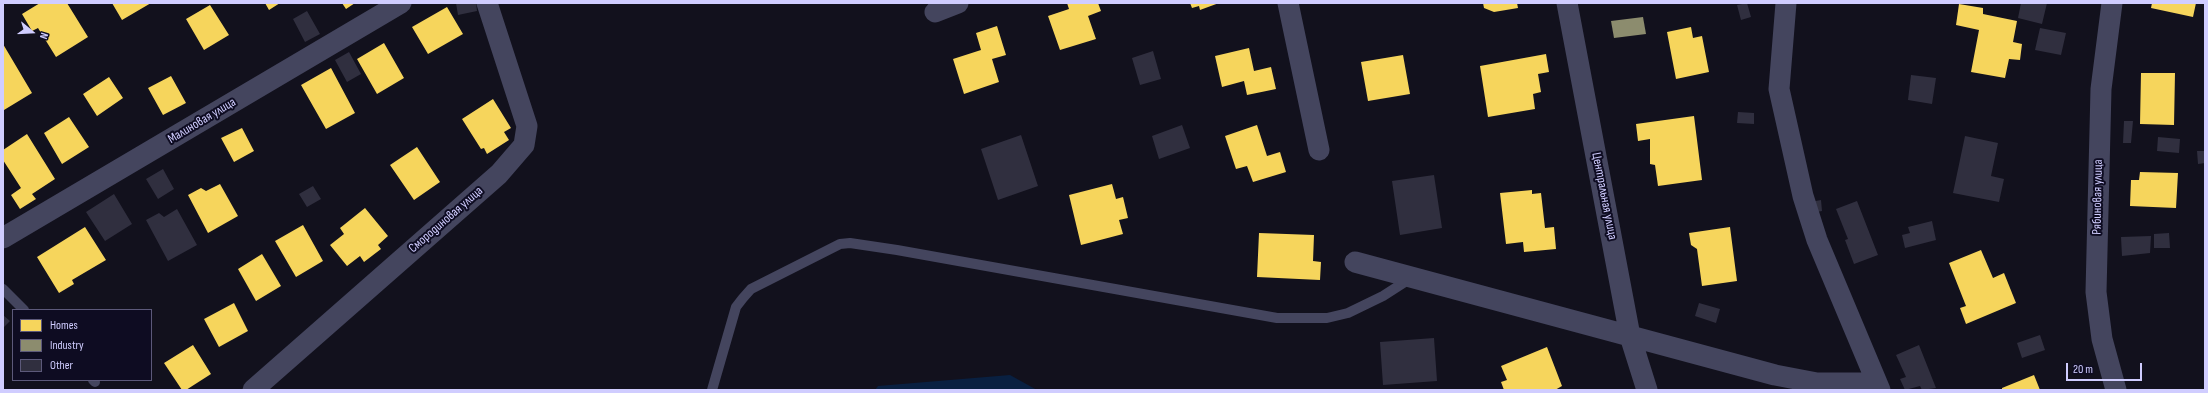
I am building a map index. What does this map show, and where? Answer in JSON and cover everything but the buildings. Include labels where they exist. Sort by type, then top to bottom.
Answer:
[{"type":"street","name":"Малиновая улица","points":[[3,238],[401,3]]},
{"type":"street","name":"Смородиновая улица","points":[[253,390],[498,174],[524,145],[528,126],[487,3]]},
{"type":"street","points":[[935,12],[958,3]]},
{"type":"street","points":[[1288,3],[1319,150]]},
{"type":"street","name":"Центральная улица","points":[[1567,3],[1630,336],[1646,389]]},
{"type":"street","points":[[1355,262],[1775,375],[1817,383],[1878,386],[1817,240],[1803,196],[1779,89],[1786,3]]},
{"type":"street","name":"Рябиновая улица","points":[[2112,3],[2101,89],[2096,292],[2102,339],[2116,390]]},
{"type":"lane","points":[[712,390],[736,307],[742,298],[751,289],[840,244],[850,243],[897,250],[1277,318],[1327,318],[1348,313],[1383,296],[1413,277]]},
{"type":"lane","points":[[3,289],[23,309]]},
{"type":"water","points":[[1010,375],[1037,390],[875,390],[878,386]]}]
